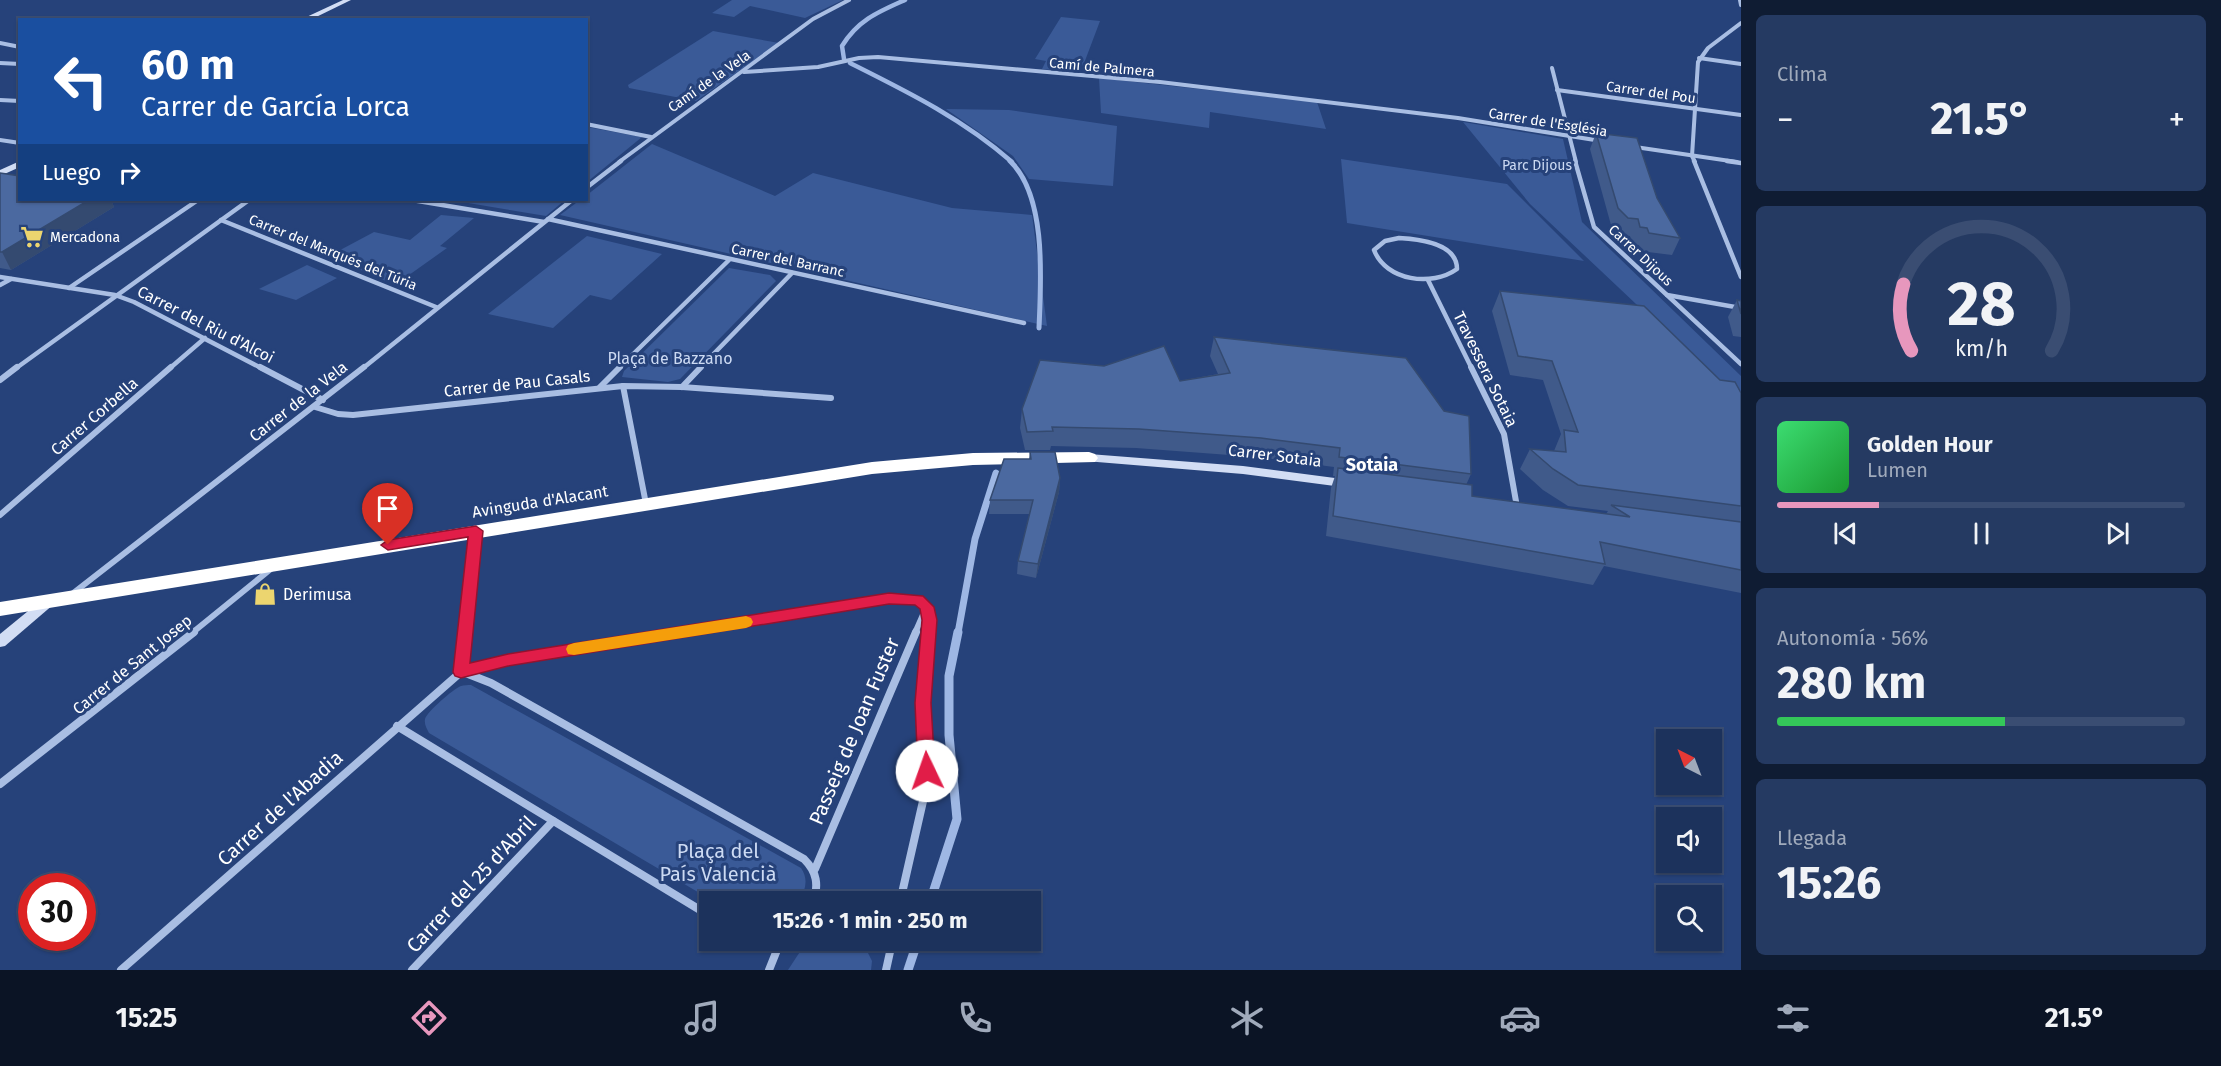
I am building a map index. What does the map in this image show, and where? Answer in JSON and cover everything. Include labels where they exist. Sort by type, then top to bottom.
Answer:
[{"type":"highway","name":"Avinguda d'Alacant","points":[[0,609],[884,466],[973,459],[1089,458]]},
{"type":"main road","points":[[308,18],[348,0]]},
{"type":"main road","points":[[0,173],[18,164]]},
{"type":"main road","name":"Carrer Sotaia","points":[[1089,458],[1243,470],[1359,485]]},
{"type":"main road","points":[[0,642],[58,599]]},
{"type":"street","name":"Camí de la Vela","points":[[588,186],[651,137],[744,72],[813,19],[849,0]]},
{"type":"street","points":[[1740,0],[1741,5]]},
{"type":"street","points":[[1741,23],[1708,48],[1699,58],[1692,156],[1741,277]]},
{"type":"street","points":[[0,43],[18,47]]},
{"type":"street","name":"Camí de Palmera","points":[[744,72],[818,67],[859,58],[878,57],[1160,82],[1458,118]]},
{"type":"street","points":[[1699,58],[1741,64]]},
{"type":"street","points":[[0,63],[18,63]]},
{"type":"street","name":"Carrer Dijous","points":[[1552,68],[1568,136],[1594,227],[1741,364]]},
{"type":"street","name":"Carrer del Pou","points":[[1557,90],[1741,115]]},
{"type":"street","points":[[0,100],[18,101]]},
{"type":"street","name":"Carrer de l'Església","points":[[1458,118],[1613,143]]},
{"type":"street","points":[[588,124],[651,137]]},
{"type":"street","points":[[0,140],[18,143]]},
{"type":"street","name":"Carrer de l'Església","points":[[1624,145],[1741,163]]},
{"type":"street","points":[[69,288],[197,201]]},
{"type":"street","points":[[0,380],[248,201]]},
{"type":"street","name":"Carrer del Barranc","points":[[419,201],[546,220],[1024,323]]},
{"type":"street","points":[[546,220],[571,201]]},
{"type":"street","name":"Carrer del Marqués del Túria","points":[[221,220],[436,308]]},
{"type":"street","name":"Carrer de la Vela","points":[[58,599],[315,407],[546,220]]},
{"type":"street","points":[[1399,238],[1423,241],[1445,249],[1457,262],[1457,269],[1444,277],[1428,280],[1398,274],[1386,268],[1375,257],[1374,250],[1378,244],[1399,238]]},
{"type":"street","points":[[600,387],[729,260]]},
{"type":"street","points":[[682,387],[792,273]]},
{"type":"street","name":"Carrer del Riu d'Alcoi","points":[[0,277],[116,295],[205,338],[323,400]]},
{"type":"street","points":[[0,285],[11,279]]},
{"type":"street","name":"Travessera Sotaia","points":[[1428,280],[1504,434],[1518,507]]},
{"type":"street","points":[[1666,295],[1741,308]]},
{"type":"street","name":"Carrer Corbella","points":[[0,515],[205,338]]},
{"type":"street","points":[[623,386],[646,504]]},
{"type":"street","name":"Carrer de Pau Casals","points":[[315,407],[338,414],[353,415],[623,386],[682,387],[831,398]]},
{"type":"street","points":[[461,672],[476,531]]},
{"type":"street","name":"Carrer de Sant Josep","points":[[0,784],[116,695],[279,563]]},
{"type":"street","points":[[461,672],[508,660],[889,599],[918,599],[927,607],[930,633],[923,703],[927,789],[903,891]]},
{"type":"street","name":"Passeig de Joan Fuster","points":[[815,869],[927,607]]},
{"type":"street","points":[[461,672],[501,688],[804,859],[815,869],[816,891]]},
{"type":"street","name":"Carrer de l'Abadia","points":[[121,970],[461,672]]},
{"type":"street","points":[[397,726],[699,909]]},
{"type":"street","name":"Carrer del 25 d'Abril","points":[[412,970],[553,821]]},
{"type":"street","points":[[769,970],[776,951]]},
{"type":"street","points":[[886,970],[890,951]]},
{"type":"green space","points":[[732,0],[843,0],[805,18],[750,6],[734,17],[712,13]]},
{"type":"green space","points":[[1061,17],[1100,21],[1083,66],[1071,64],[1067,71],[1042,69],[1046,61],[1035,59]]},
{"type":"green space","points":[[713,31],[779,43],[696,101],[629,88],[628,85]]},
{"type":"green space","points":[[1099,78],[1317,102],[1326,129],[1210,112],[1209,128],[1101,113]]},
{"type":"green space","points":[[946,109],[1009,110],[1117,126],[1113,186],[1029,179],[1013,156]]},
{"type":"green space","name":"Parc Dijous","points":[[1463,122],[1563,139],[1582,222],[1741,376],[1741,403],[1530,204]]},
{"type":"green space","points":[[588,127],[642,137],[588,181]]},
{"type":"green space","points":[[652,144],[775,196],[813,173],[952,208],[1032,215],[1047,326],[560,215],[579,201],[588,201],[588,194]]},
{"type":"green space","points":[[1341,159],[1507,184],[1584,261],[1347,223]]},
{"type":"green space","points":[[456,201],[564,201],[546,216]]},
{"type":"green space","points":[[441,215],[474,218],[440,246],[447,248],[395,285],[329,256],[374,232],[410,240]]},
{"type":"green space","points":[[587,236],[662,254],[611,300],[590,295],[553,328],[488,314]]},
{"type":"green space","points":[[307,265],[337,278],[296,300],[259,289]]},
{"type":"green space","name":"Plaça de Bazzano","points":[[729,268],[770,275],[776,281],[680,379],[668,382],[622,377],[624,371]]},
{"type":"green space","name":"Plaça del País Valencià","points":[[471,685],[801,868],[806,881],[804,891],[699,893],[429,733],[425,719],[430,711],[462,686]]},
{"type":"green space","points":[[800,951],[867,951],[872,961],[871,970],[788,970]]},
{"type":"building","points":[[1596,133],[1637,138],[1657,198],[1680,238],[1649,233],[1647,228],[1640,227],[1638,219],[1628,218],[1618,208]]},
{"type":"building","points":[[0,173],[18,176],[18,201],[87,201],[2,252],[0,252]]},
{"type":"building","points":[[1500,291],[1644,306],[1720,380],[1735,382],[1741,393],[1741,506],[1578,485],[1553,469],[1530,449],[1566,452],[1564,430],[1578,432],[1552,361],[1518,356]]},
{"type":"building","points":[[1737,300],[1741,301],[1741,314]]},
{"type":"building","points":[[1214,337],[1406,358],[1444,411],[1469,416],[1471,474],[1339,457],[1340,448],[1261,438],[1139,429],[1052,427],[1053,431],[1027,432],[1022,409],[1040,360],[1104,366],[1164,346],[1180,381],[1230,373]]},
{"type":"building","points":[[1030,452],[1055,452],[1060,478],[1038,564],[1018,561],[1033,500],[990,500],[1004,459],[1031,459]]},
{"type":"building","points":[[1338,468],[1472,485],[1472,496],[1630,517],[1611,505],[1741,522],[1741,570],[1600,542],[1605,564],[1333,516]]},
{"type":"waterway","points":[[844,59],[842,46],[862,23],[905,0]]},
{"type":"waterway","points":[[850,63],[955,119],[1012,162]]},
{"type":"waterway","points":[[1010,161],[1022,176],[1036,217],[1041,287],[1039,328]]},
{"type":"waterway","points":[[958,633],[975,539],[996,473]]},
{"type":"waterway","points":[[934,891],[957,819],[949,735],[949,676],[958,632]]},
{"type":"waterway","points":[[908,970],[914,951]]},
{"type":"slow traffic","points":[[574,649],[746,622]]},
{"type":"place","name":"Mercadona","points":[[32,237]]},
{"type":"place","name":"Derimusa","points":[[265,594]]},
{"type":"district","name":"Sotaia","points":[[1372,465]]},
{"type":"route","points":[[388,545],[476,531],[461,672],[508,660],[889,599],[906,597],[918,599],[927,607],[930,633],[923,703],[927,771]]}]
